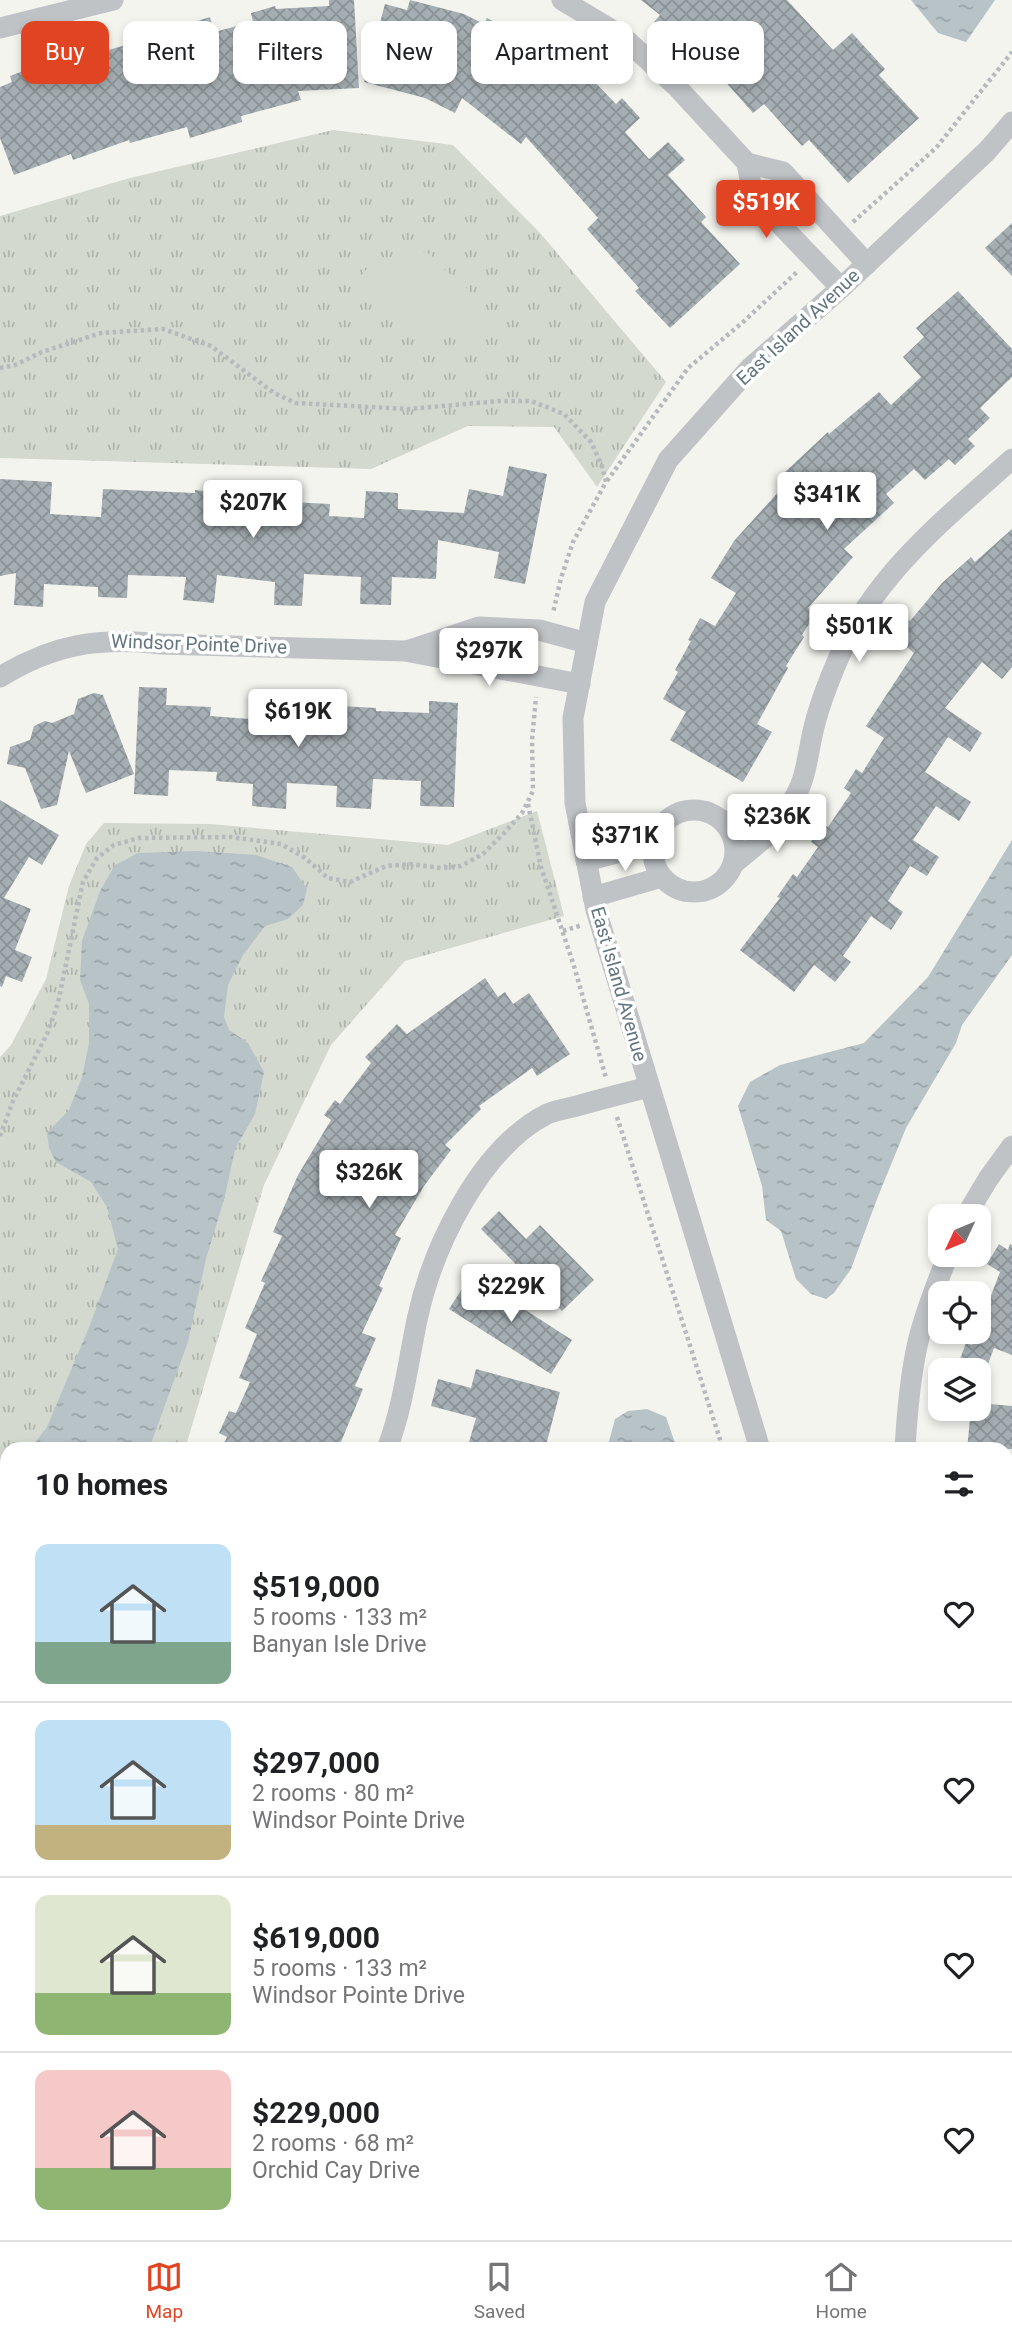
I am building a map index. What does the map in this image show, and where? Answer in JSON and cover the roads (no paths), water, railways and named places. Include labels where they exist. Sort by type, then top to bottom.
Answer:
[{"type":"street","points":[[0,28],[113,0]]},
{"type":"street","points":[[562,0],[622,36],[675,85],[747,163],[753,196],[841,288]]},
{"type":"street","name":"East Island Avenue","points":[[758,1442],[593,897],[575,803],[573,718],[587,643],[595,603],[667,460],[749,369],[867,264],[987,151],[1012,122]]},
{"type":"street","points":[[747,163],[783,172],[867,264]]},
{"type":"street","points":[[733,864],[735,850],[731,833],[722,821],[710,813],[684,810],[667,819],[658,830],[653,843],[654,865],[662,877],[674,888],[702,892],[723,881],[733,864],[765,837],[796,796],[804,779],[814,726],[827,684],[856,624],[880,587],[909,554],[1012,459]]},
{"type":"street","name":"Windsor Pointe Drive","points":[[405,651],[480,627],[539,630],[587,643]]},
{"type":"street","name":"Windsor Pointe Drive","points":[[0,677],[24,662],[56,649],[93,641],[127,640],[405,651],[580,684]]},
{"type":"street","points":[[722,821],[750,822],[785,810]]},
{"type":"street","points":[[586,861],[653,843]]},
{"type":"street","points":[[593,897],[662,877]]},
{"type":"street","points":[[390,1442],[396,1427],[417,1317],[432,1269],[472,1186],[492,1159],[517,1135],[548,1114],[649,1087]]},
{"type":"street","points":[[973,1204],[1012,1146]]},
{"type":"street","points":[[905,1442],[908,1399],[918,1341],[943,1267]]},
{"type":"water","points":[[911,0],[995,0],[966,42],[938,33]]},
{"type":"water","points":[[1012,840],[1012,955],[962,1025],[956,1043],[906,1128],[851,1269],[834,1293],[826,1299],[811,1294],[796,1279],[781,1231],[766,1220],[762,1186],[738,1106],[750,1082],[780,1065],[864,1043],[928,977]]},
{"type":"water","points":[[196,851],[256,855],[292,867],[307,889],[303,905],[288,919],[265,926],[243,955],[228,985],[224,1017],[229,1030],[248,1043],[264,1072],[255,1114],[235,1149],[225,1196],[206,1259],[188,1342],[152,1442],[35,1442],[47,1427],[90,1325],[118,1249],[107,1207],[91,1182],[56,1162],[49,1148],[47,1133],[69,1110],[82,1077],[89,1043],[89,1004],[80,980],[82,941],[100,891],[115,865],[138,853]]},
{"type":"water","points":[[647,1409],[666,1417],[675,1442],[609,1442],[615,1419],[628,1411]]}]
